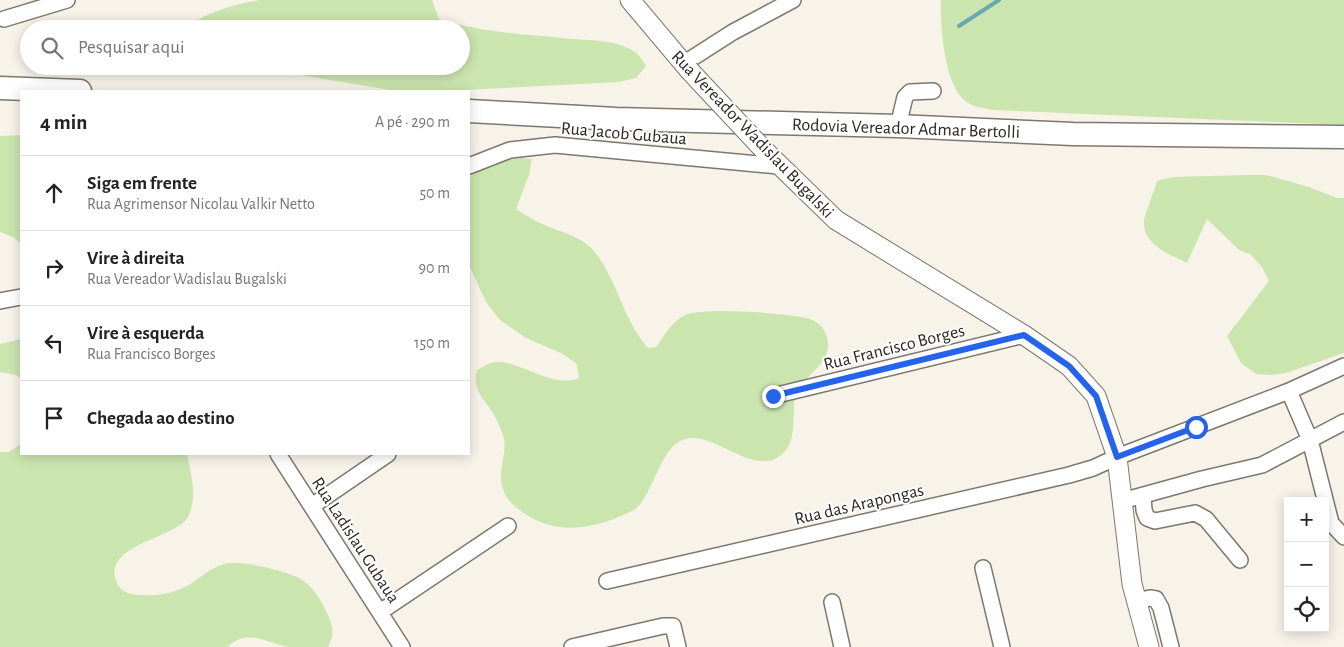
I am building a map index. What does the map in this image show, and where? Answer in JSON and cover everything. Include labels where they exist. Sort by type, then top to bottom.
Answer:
[{"type":"highway","points":[[0,88],[53,90]]},
{"type":"highway","name":"Rodovia Vereador Admar Bertolli","points":[[470,111],[616,119],[898,126],[1074,134],[1344,137]]},
{"type":"main road","name":"Rua Vereador Wadislau Bugalski","points":[[630,0],[686,67],[779,166],[836,220],[1024,335],[1069,366],[1096,396],[1117,457],[1130,576],[1149,647]]},
{"type":"street","points":[[4,19],[43,3],[67,0]]},
{"type":"street","points":[[686,67],[733,32],[793,0]]},
{"type":"street","points":[[898,126],[905,97],[910,92],[933,91]]},
{"type":"street","name":"Rua Jacob Gubaua","points":[[470,166],[510,150],[555,145],[779,166]]},
{"type":"street","points":[[0,301],[20,297]]},
{"type":"street","name":"Rua Francisco Borges","points":[[773,396],[1024,335]]},
{"type":"street","name":"Rua das Arapongas","points":[[607,580],[1069,475],[1093,468],[1289,390],[1344,366]]},
{"type":"street","points":[[1289,390],[1310,440],[1331,523],[1344,537]]},
{"type":"street","points":[[1122,501],[1262,465],[1344,422]]},
{"type":"street","name":"Rua Ladislau Gubaua","points":[[279,455],[402,647]]},
{"type":"street","points":[[312,506],[387,455]]},
{"type":"street","points":[[1143,495],[1144,510],[1147,518],[1155,520],[1196,513],[1206,519],[1240,560]]},
{"type":"street","points":[[380,612],[508,526]]},
{"type":"street","points":[[983,568],[1002,647]]},
{"type":"street","points":[[1136,601],[1150,598],[1156,599],[1161,608],[1171,647]]},
{"type":"street","points":[[832,602],[842,647]]},
{"type":"street","points":[[572,647],[663,626],[673,626],[678,647]]},
{"type":"green space","points":[[260,0],[432,0],[439,19],[442,20],[197,20],[240,4]]},
{"type":"green space","points":[[941,0],[1344,0],[1344,125],[993,110],[978,107],[964,100],[957,92],[952,80],[945,53],[941,24]]},
{"type":"green space","points":[[470,27],[521,34],[614,43],[634,51],[646,66],[636,78],[619,82],[464,90],[390,90],[300,75],[470,75]]},
{"type":"green space","points":[[20,135],[20,243],[13,237],[0,232],[0,136]]},
{"type":"green space","points":[[513,157],[532,159],[529,175],[516,209],[536,221],[582,241],[594,251],[609,274],[632,325],[648,348],[656,347],[680,318],[685,315],[708,311],[760,312],[790,315],[811,319],[822,327],[828,342],[827,351],[824,360],[798,390],[795,399],[791,441],[783,454],[770,461],[763,461],[741,456],[719,445],[697,438],[686,439],[677,443],[665,457],[640,505],[634,510],[616,518],[592,525],[567,528],[555,526],[532,518],[514,506],[502,487],[501,473],[504,439],[495,416],[476,386],[477,370],[489,364],[501,362],[557,380],[568,381],[579,378],[577,364],[563,354],[526,338],[500,320],[486,302],[470,267],[470,177],[483,167]]},
{"type":"green space","points":[[1266,175],[1309,187],[1337,198],[1344,198],[1344,353],[1286,373],[1272,375],[1256,374],[1241,363],[1227,336],[1269,281],[1262,267],[1250,254],[1239,250],[1207,219],[1187,263],[1166,253],[1148,237],[1144,219],[1157,181],[1173,177]]},
{"type":"green space","points":[[20,339],[20,378],[16,375],[0,372],[0,344]]},
{"type":"green space","points":[[20,445],[20,455],[187,455],[192,477],[193,494],[193,502],[188,517],[181,525],[141,544],[118,561],[114,571],[120,588],[125,592],[135,595],[169,593],[191,584],[218,566],[231,563],[256,565],[278,570],[301,579],[311,587],[319,598],[332,626],[331,641],[328,647],[289,647],[250,637],[235,641],[228,647],[0,647],[0,452],[9,452]]},
{"type":"waterway","points":[[959,26],[999,0]]},
{"type":"route","points":[[773,396],[1024,335],[1069,366],[1096,396],[1117,457],[1196,427]]}]
